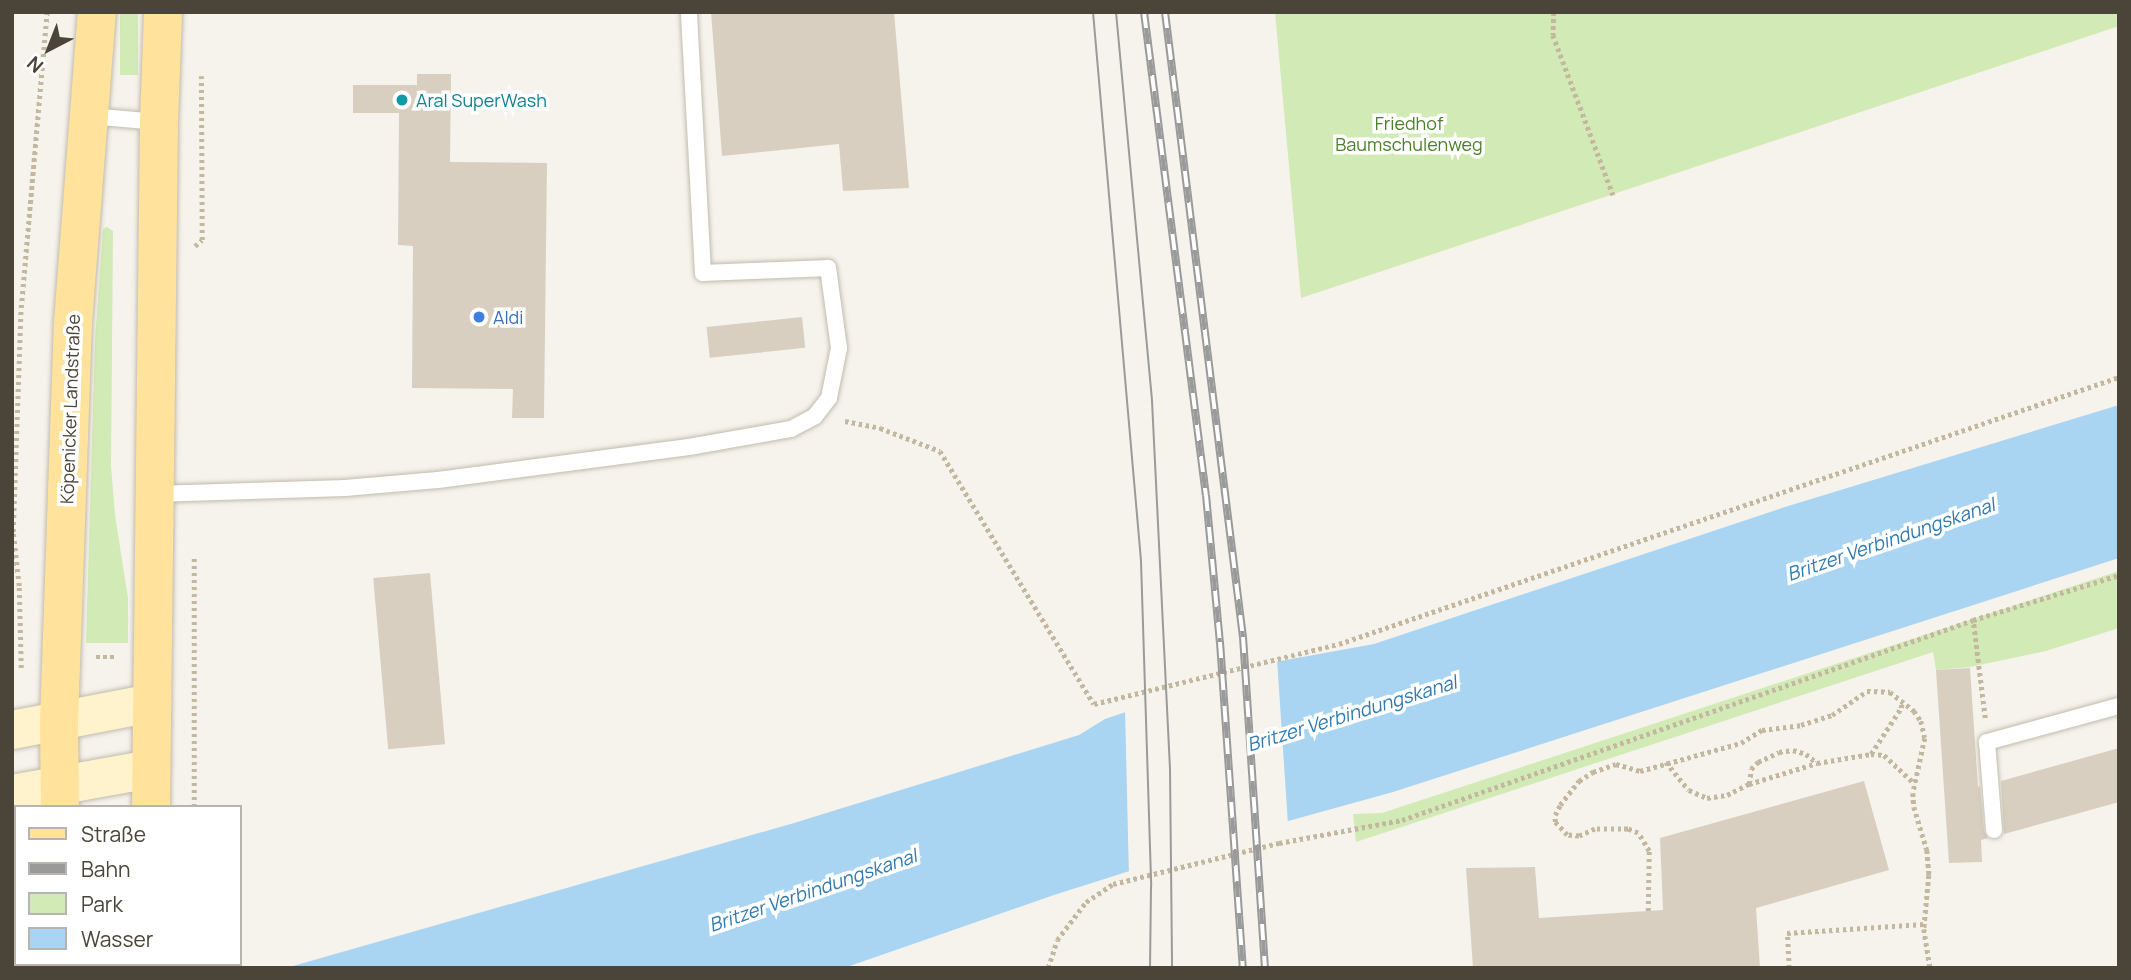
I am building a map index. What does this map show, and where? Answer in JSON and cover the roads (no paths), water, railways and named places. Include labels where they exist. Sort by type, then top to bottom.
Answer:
[{"type":"main road","name":"Köpenicker Landstraße","points":[[60,796],[59,722],[73,322],[97,12]]},
{"type":"main road","points":[[151,805],[159,122],[163,12]]},
{"type":"main road","points":[[12,730],[152,702]]},
{"type":"main road","points":[[12,794],[60,796],[151,769]]},
{"type":"lane","points":[[155,494],[331,489],[438,480],[689,447],[791,429],[815,416],[828,398],[839,348],[828,268],[703,273],[689,12]]},
{"type":"lane","points":[[89,116],[159,122]]},
{"type":"lane","points":[[1994,830],[1987,742],[2119,706]]},
{"type":"water","name":"Britzer Verbindungskanal","points":[[2119,405],[2119,558],[1393,792],[1281,823],[1054,895],[844,968],[286,968],[794,823],[1079,735],[1105,719],[1275,662],[1374,644],[1785,507]]},
{"type":"tram line","points":[[1093,12],[1141,561],[1151,887],[1150,968]]},
{"type":"tram line","points":[[1116,12],[1152,401],[1170,769],[1172,968]]},
{"type":"railway","points":[[1144,12],[1206,495],[1220,642],[1243,968]]},
{"type":"railway","points":[[1165,12],[1243,637],[1265,968]]},
{"type":"place","name":"Aral SuperWash","points":[[402,100]]},
{"type":"place","name":"Aldi","points":[[479,317]]},
{"type":"park label","name":"Friedhof Baumschulenweg","points":[[1409,134]]}]
